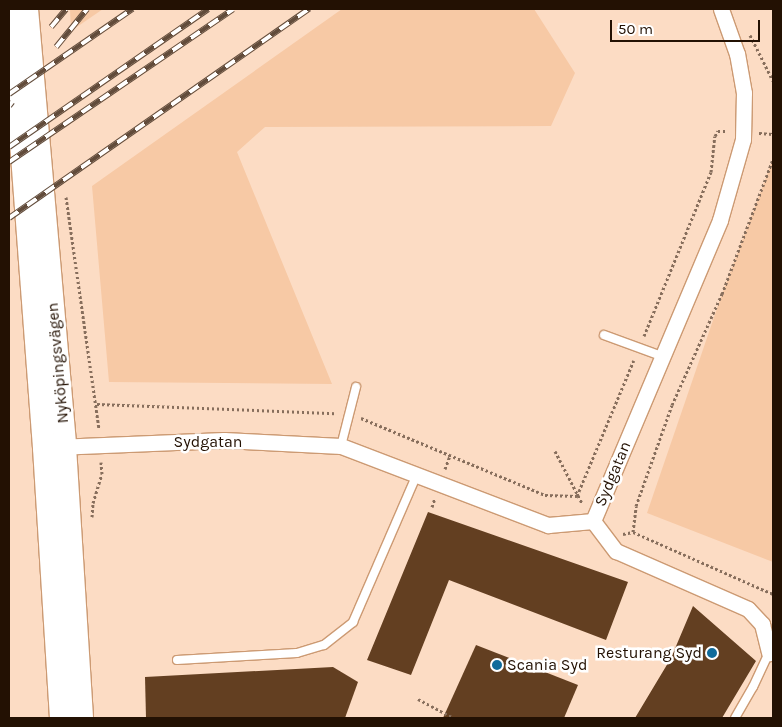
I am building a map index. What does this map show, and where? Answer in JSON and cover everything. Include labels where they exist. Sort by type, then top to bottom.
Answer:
[{"type":"main road","name":"Nyköpingsvägen","points":[[11,9],[82,718]]},
{"type":"main road","name":"Nyköpingsvägen","points":[[27,9],[55,447],[61,718]]},
{"type":"street","name":"Sydgatan","points":[[55,447],[224,440],[341,446],[548,525],[592,520],[664,356],[720,220],[743,132],[744,93],[736,54],[721,9]]},
{"type":"street","points":[[592,520],[616,551],[748,609],[762,624],[769,652]]},
{"type":"lane","points":[[604,335],[664,356]]},
{"type":"lane","points":[[341,446],[356,388]]},
{"type":"lane","points":[[176,660],[297,653],[324,645],[353,622],[417,474]]},
{"type":"lane","points":[[735,718],[753,687],[769,652]]},
{"type":"path","points":[[750,34],[773,81]]},
{"type":"path","points":[[577,496],[711,172],[715,136],[718,131],[773,134]]},
{"type":"path","points":[[633,532],[636,506],[672,405],[722,294],[773,159]]},
{"type":"path","points":[[555,451],[577,496],[592,520],[622,534],[633,532],[773,594]]},
{"type":"path","points":[[418,699],[453,718]]},
{"type":"shaded area","points":[[70,9],[103,9],[71,31]]},
{"type":"shaded area","points":[[342,9],[534,9],[575,73],[551,126],[265,127],[237,152],[332,384],[109,382],[92,186]]},
{"type":"shaded area","points":[[773,159],[773,562],[647,513],[722,294]]},
{"type":"building","points":[[428,512],[628,582],[606,640],[449,580],[411,675],[367,660]]},
{"type":"building","points":[[693,606],[756,661],[722,718],[635,718],[671,658]]},
{"type":"building","name":"Scania Syd","points":[[476,645],[578,685],[564,718],[443,718]]},
{"type":"building","points":[[333,667],[358,682],[345,718],[146,718],[145,677]]},
{"type":"railway","points":[[51,27],[66,9]]},
{"type":"railway","points":[[56,47],[87,9]]},
{"type":"railway","points":[[9,94],[132,9]]},
{"type":"railway","points":[[9,147],[208,9]]},
{"type":"railway","points":[[9,162],[233,9]]},
{"type":"railway","points":[[9,218],[309,9]]},
{"type":"railway","points":[[9,106],[12,102]]},
{"type":"place","name":"Resturang Syd","points":[[712,653]]},
{"type":"place","name":"Scania Syd","points":[[497,665]]}]
